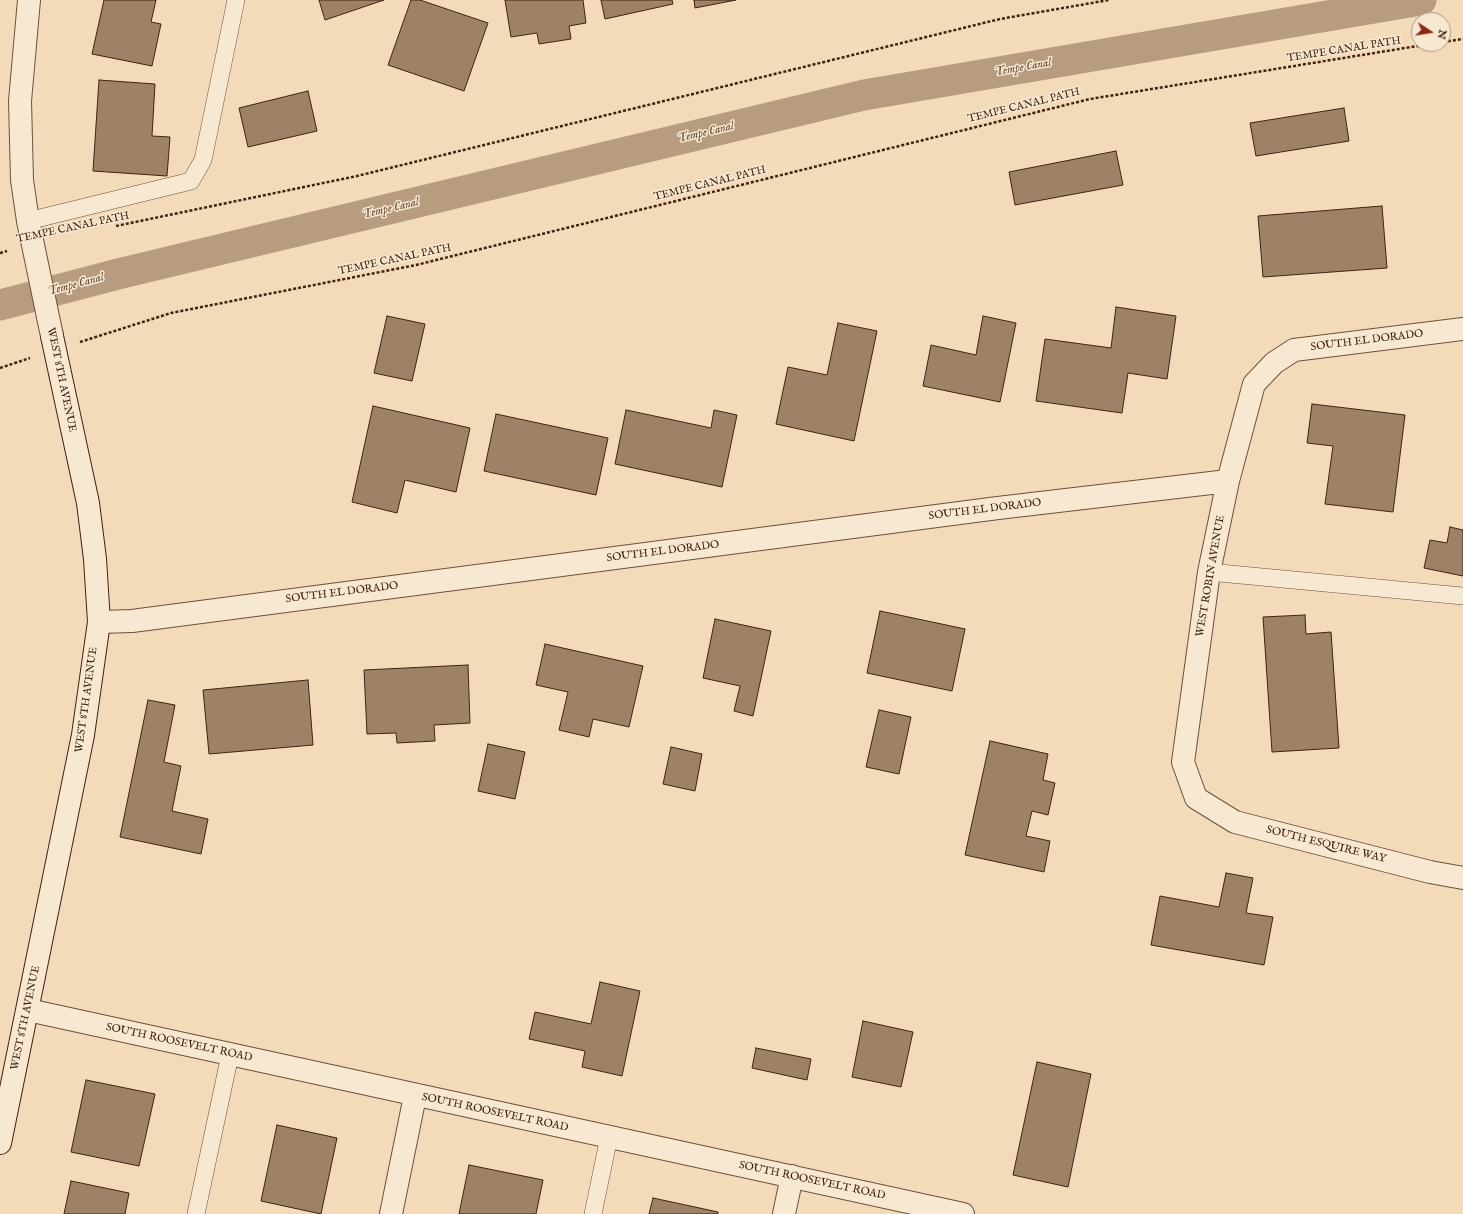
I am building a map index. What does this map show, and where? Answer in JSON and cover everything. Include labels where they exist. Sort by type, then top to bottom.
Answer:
[{"type":"street","name":"WEST 8TH AVENUE","points":[[0,1143],[83,735],[99,622],[95,559],[88,503],[33,249],[22,180],[20,101],[29,0]]},
{"type":"street","name":"SOUTH EL DORADO","points":[[1274,363],[1294,350],[1463,329]]},
{"type":"street","name":"WEST ROBIN AVENUE","points":[[1196,798],[1183,762],[1210,572],[1228,481],[1254,384],[1274,363]]},
{"type":"street","name":"SOUTH EL DORADO","points":[[99,622],[132,621],[998,508],[1228,481]]},
{"type":"street","name":"SOUTH ESQUIRE WAY","points":[[1196,798],[1235,822],[1430,872],[1463,878]]},
{"type":"street","name":"SOUTH ROOSEVELT ROAD","points":[[28,1010],[415,1096],[963,1214]]},
{"type":"street","points":[[391,1214],[415,1096]]},
{"type":"street","points":[[784,1214],[792,1176]]},
{"type":"lane","points":[[28,221],[191,182],[204,160],[236,0]]},
{"type":"lane","points":[[1210,572],[1463,596]]},
{"type":"lane","points":[[196,1214],[230,1055]]},
{"type":"lane","points":[[593,1214],[609,1137]]},
{"type":"path","name":"TEMPE CANAL PATH","points":[[110,228],[357,176],[1000,19],[1109,0]]},
{"type":"path","points":[[1451,41],[1463,39]]},
{"type":"path","name":"TEMPE CANAL PATH","points":[[0,368],[54,343],[171,313],[416,265],[1090,98],[1411,47]]},
{"type":"path","name":"TEMPE CANAL PATH","points":[[0,253],[33,249]]},
{"type":"building","points":[[104,0],[156,0],[151,22],[161,24],[152,66],[92,54]]},
{"type":"building","points":[[319,0],[384,0],[325,20]]},
{"type":"building","points":[[411,0],[420,0],[488,23],[464,91],[388,65]]},
{"type":"building","points":[[505,0],[583,0],[586,23],[569,26],[571,39],[539,44],[537,33],[511,37]]},
{"type":"building","points":[[601,0],[672,0],[673,4],[605,19]]},
{"type":"building","points":[[694,0],[736,0],[695,8]]},
{"type":"building","points":[[99,80],[155,84],[152,136],[170,137],[167,176],[93,171]]},
{"type":"building","points":[[308,91],[317,131],[248,147],[239,108]]},
{"type":"building","points":[[1344,108],[1349,141],[1256,156],[1250,123]]},
{"type":"building","points":[[1116,151],[1123,185],[1015,205],[1009,172]]},
{"type":"building","points":[[1382,206],[1387,268],[1263,277],[1258,216]]},
{"type":"building","points":[[1116,307],[1176,316],[1167,379],[1128,373],[1122,413],[1036,401],[1045,339],[1111,348]]},
{"type":"building","points":[[387,316],[425,324],[412,381],[374,373]]},
{"type":"building","points":[[983,316],[1016,323],[1000,402],[923,386],[931,345],[976,355]]},
{"type":"building","points":[[838,323],[877,331],[854,441],[776,424],[788,367],[827,375]]},
{"type":"building","points":[[1312,404],[1405,415],[1393,512],[1325,504],[1333,446],[1307,443]]},
{"type":"building","points":[[373,406],[470,428],[456,492],[405,480],[397,513],[352,502]]},
{"type":"building","points":[[626,410],[711,428],[714,410],[737,415],[722,487],[615,464]]},
{"type":"building","points":[[496,414],[608,438],[596,495],[484,471]]},
{"type":"building","points":[[1450,527],[1463,530],[1463,576],[1424,568],[1430,540],[1447,543]]},
{"type":"building","points":[[880,611],[965,629],[952,691],[867,673]]},
{"type":"building","points":[[1305,615],[1306,634],[1331,632],[1339,748],[1272,752],[1263,617]]},
{"type":"building","points":[[715,619],[771,631],[753,716],[734,711],[740,686],[703,678]]},
{"type":"building","points":[[545,644],[643,666],[629,727],[593,719],[589,737],[559,730],[568,692],[536,685]]},
{"type":"building","points":[[468,665],[470,723],[434,725],[435,741],[397,743],[396,733],[367,734],[364,670]]},
{"type":"building","points":[[308,680],[313,745],[209,754],[203,690]]},
{"type":"building","points":[[148,700],[175,705],[164,762],[181,766],[172,811],[208,819],[201,854],[120,837]]},
{"type":"building","points":[[879,710],[911,717],[899,774],[866,767]]},
{"type":"building","points":[[990,741],[1048,754],[1043,780],[1055,783],[1048,815],[1032,811],[1026,836],[1050,841],[1044,872],[965,855]]},
{"type":"building","points":[[488,744],[525,752],[515,799],[478,791]]},
{"type":"building","points":[[671,747],[702,754],[695,791],[663,784]]},
{"type":"building","points":[[1226,873],[1253,878],[1246,913],[1273,917],[1264,965],[1151,945],[1160,896],[1219,907]]},
{"type":"building","points":[[600,982],[640,991],[622,1076],[582,1067],[585,1051],[529,1039],[535,1012],[591,1024]]},
{"type":"building","points":[[863,1021],[913,1032],[901,1087],[852,1077]]},
{"type":"building","points":[[756,1048],[811,1059],[807,1080],[752,1068]]},
{"type":"building","points":[[1037,1062],[1091,1074],[1068,1187],[1013,1175]]},
{"type":"building","points":[[86,1080],[155,1094],[139,1166],[71,1152]]},
{"type":"building","points":[[277,1125],[337,1138],[321,1214],[261,1201]]},
{"type":"building","points":[[469,1165],[543,1180],[536,1214],[459,1214]]},
{"type":"building","points":[[71,1181],[129,1193],[125,1214],[64,1214]]},
{"type":"building","points":[[653,1198],[718,1212],[718,1214],[649,1214]]},
{"type":"waterway","name":"Tempe Canal","points":[[0,305],[118,274],[864,95],[1421,0]]}]
